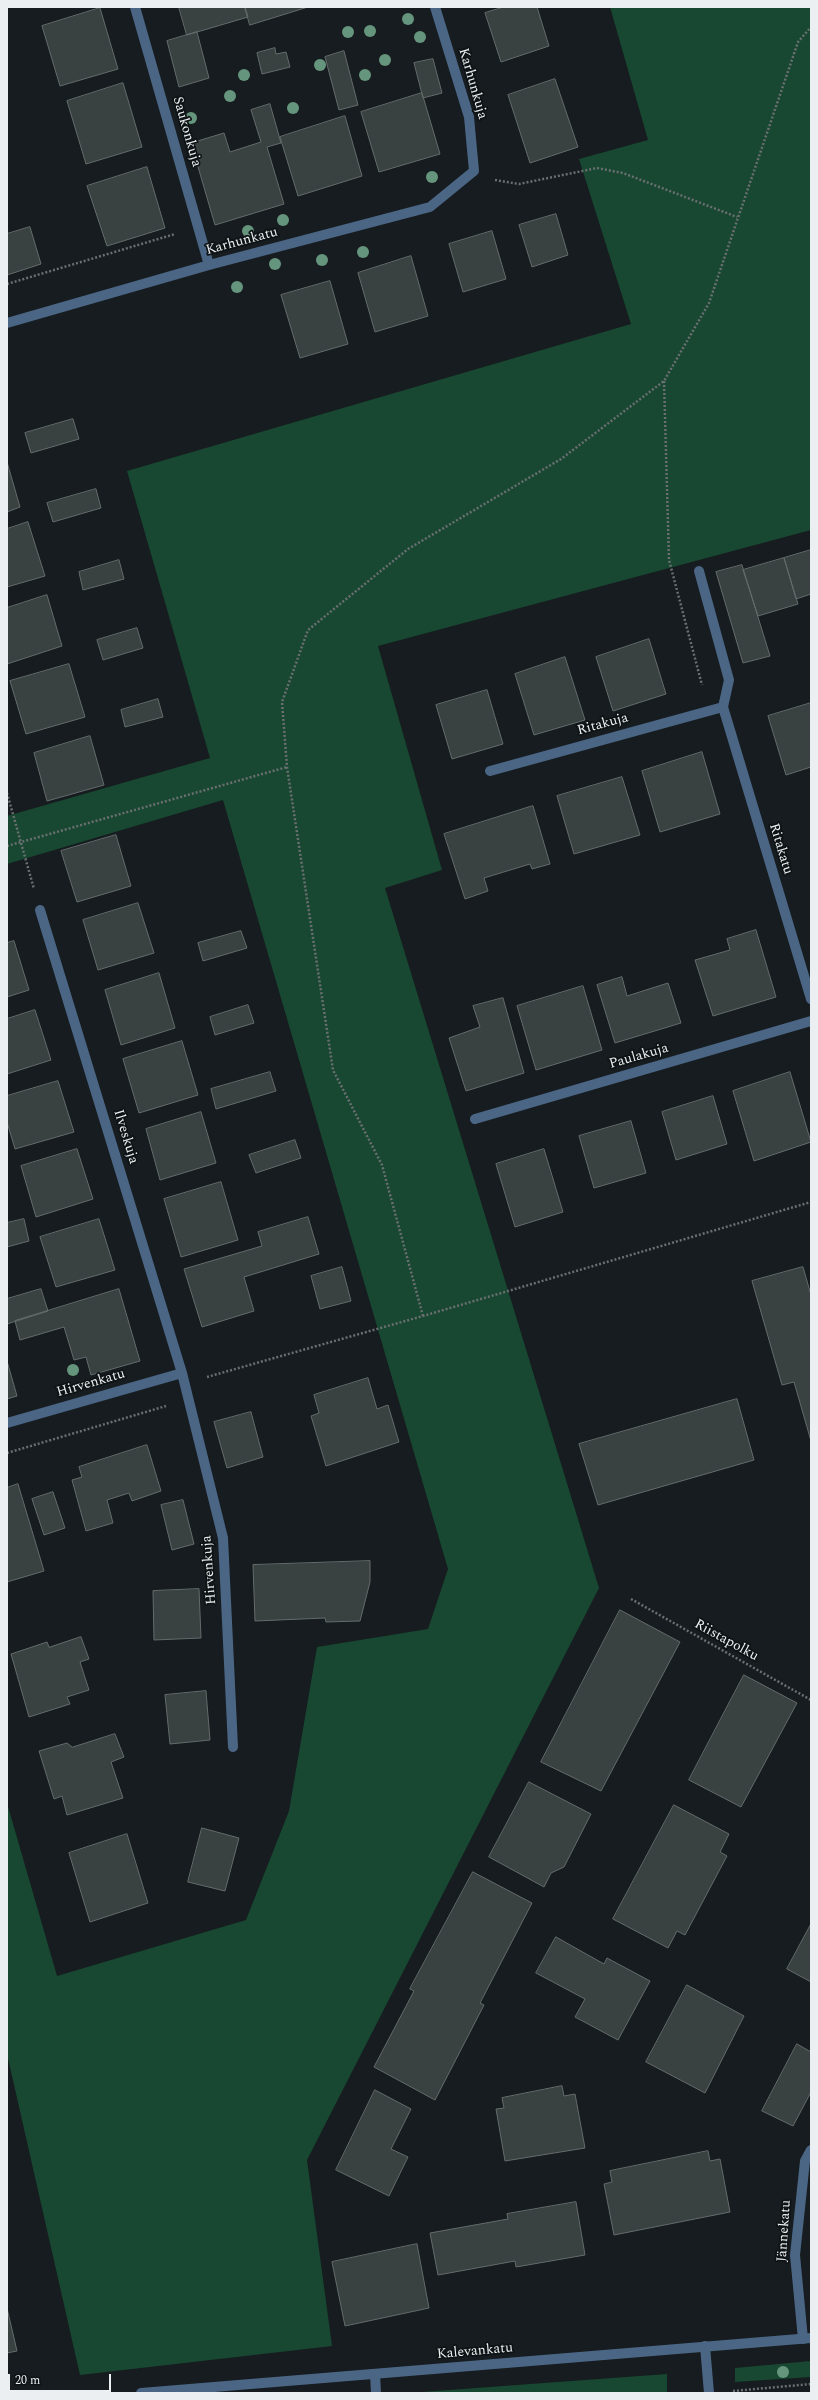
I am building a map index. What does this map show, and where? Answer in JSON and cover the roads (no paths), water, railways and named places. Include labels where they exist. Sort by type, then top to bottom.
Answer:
[{"type":"street","name":"Saukonkuja","points":[[135,7],[209,265]]},
{"type":"street","name":"Karhunkuja","points":[[435,7],[469,117],[474,171]]},
{"type":"street","name":"Karhunkatu","points":[[7,323],[209,265],[430,208],[474,171]]},
{"type":"street","points":[[699,571],[729,680],[723,707]]},
{"type":"street","name":"Ritakuja","points":[[490,771],[723,707]]},
{"type":"street","name":"Ritakatu","points":[[723,707],[811,999]]},
{"type":"street","name":"Ilveskuja","points":[[40,910],[182,1373]]},
{"type":"street","name":"Paulakuja","points":[[475,1119],[811,1021]]},
{"type":"street","name":"Hirvenkuja","points":[[182,1373],[223,1538],[233,1747]]},
{"type":"street","name":"Hirvenkatu","points":[[7,1423],[182,1373]]},
{"type":"street","name":"Jännekatu","points":[[807,2338],[795,2255],[805,2161],[811,2150]]},
{"type":"street","name":"Kalevankatu","points":[[141,2393],[807,2338]]},
{"type":"street","points":[[705,2346],[709,2393]]},
{"type":"street","points":[[375,2374],[376,2393]]}]
